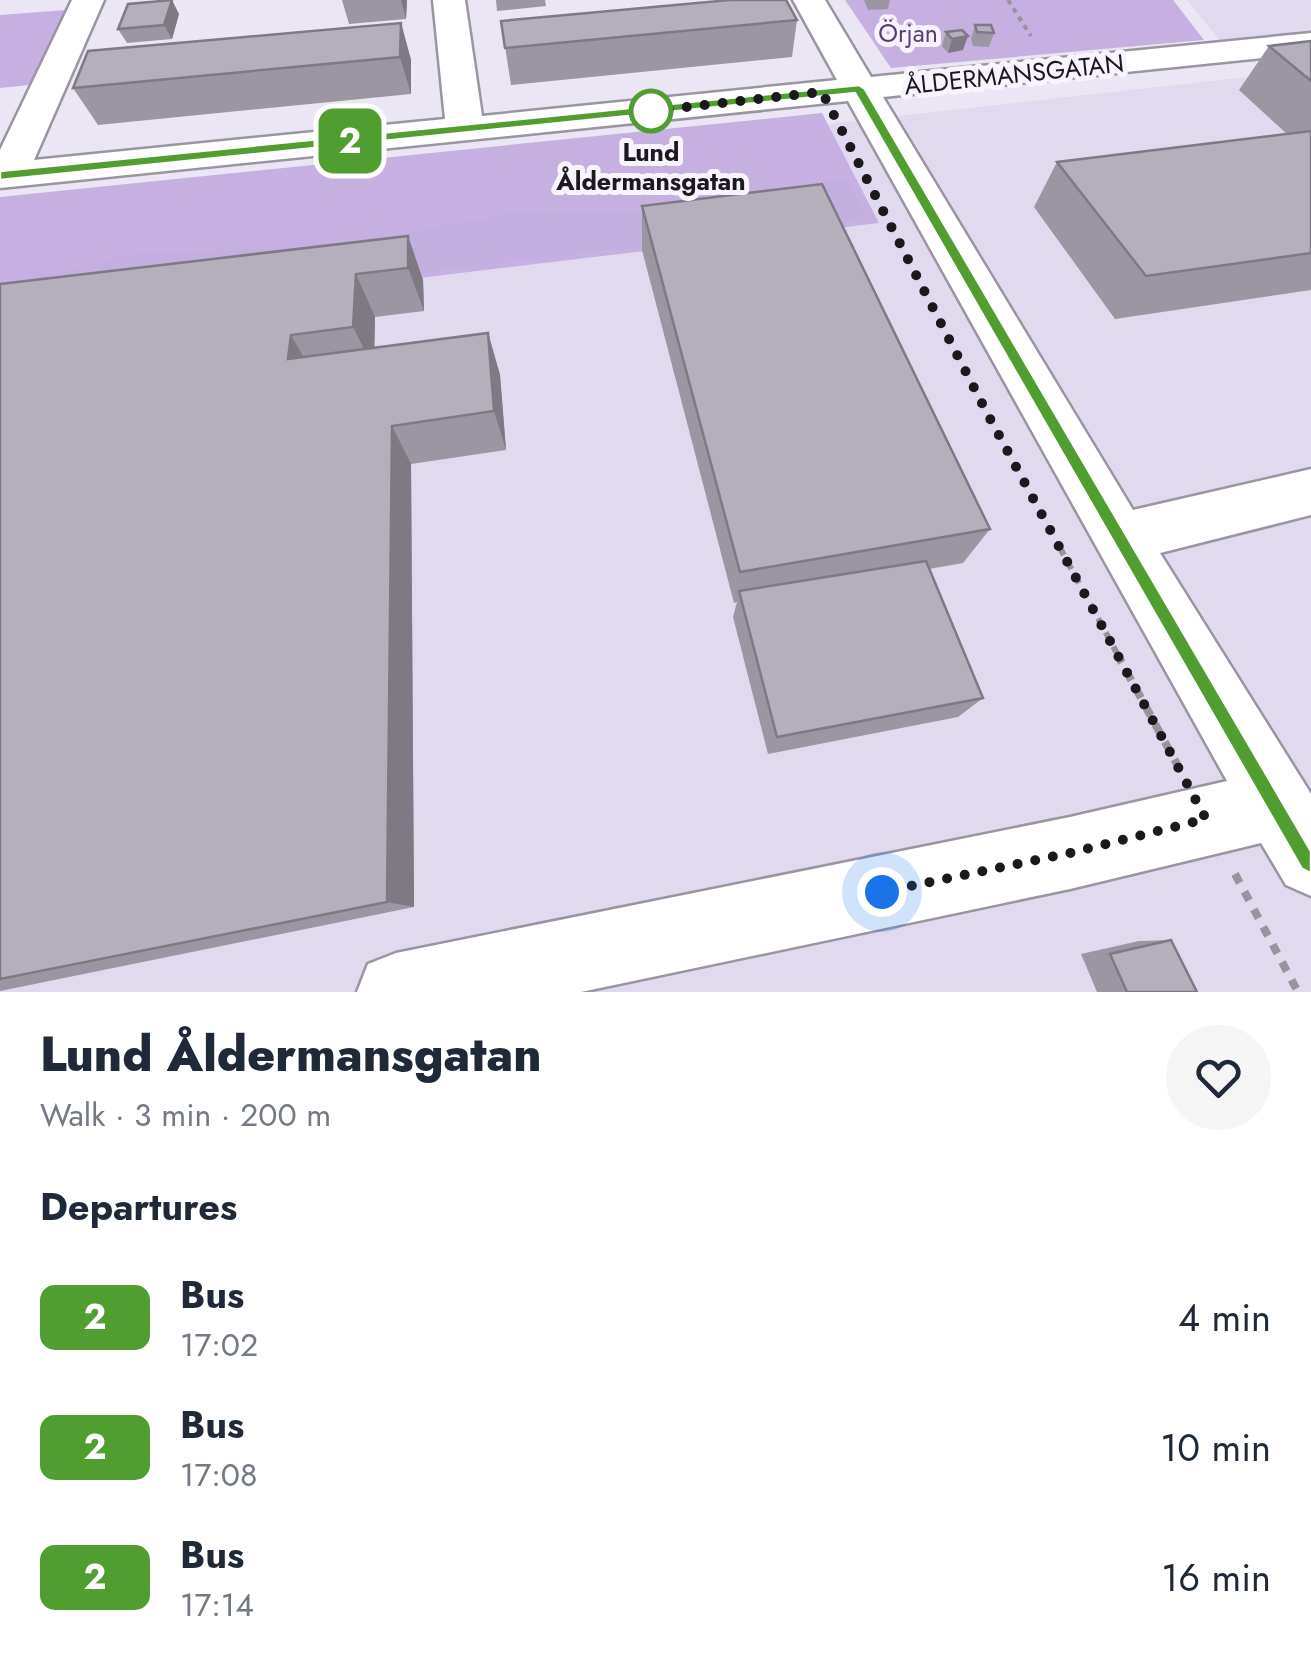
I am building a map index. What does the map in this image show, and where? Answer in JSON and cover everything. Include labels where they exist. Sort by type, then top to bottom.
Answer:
[{"type":"street","points":[[4,175],[88,0]]},
{"type":"street","points":[[449,0],[465,129]]},
{"type":"street","points":[[810,0],[1294,832]]},
{"type":"street","name":"ÅLDERMANSGATAN","points":[[4,175],[1311,44]]},
{"type":"street","points":[[1120,538],[1311,492]]},
{"type":"street","points":[[396,992],[1070,853],[1206,819],[1294,832]]},
{"type":"path","points":[[1059,545],[1298,992]]},
{"type":"shaded area","points":[[1187,0],[1311,0],[1311,34],[1222,43]]},
{"type":"shaded area","points":[[1311,70],[1311,992],[0,992],[0,216]]},
{"type":"shaded area","points":[[840,179],[852,186],[864,214],[852,221],[0,322],[0,288],[136,253],[343,246],[516,212],[620,212],[760,203],[792,186]]},
{"type":"green space","name":"Örjan","points":[[845,0],[1173,0],[1204,40],[891,68]]},
{"type":"green space","points":[[66,10],[29,85],[0,88],[0,15]]},
{"type":"green space","points":[[822,113],[879,223],[0,328],[0,197]]},
{"type":"building","points":[[172,0],[164,25],[118,29],[128,4]]},
{"type":"building","points":[[730,0],[786,0],[797,20],[505,48],[501,21]]},
{"type":"building","points":[[401,23],[400,57],[73,88],[88,51]]},
{"type":"building","points":[[975,25],[991,25],[994,33],[977,32]]},
{"type":"building","points":[[962,30],[968,36],[952,39],[946,32]]},
{"type":"building","points":[[1311,41],[1311,81],[1269,46]]},
{"type":"building","points":[[1311,131],[1311,253],[1146,276],[1057,162]]},
{"type":"building","points":[[822,184],[990,529],[740,572],[642,206]]},
{"type":"building","points":[[408,236],[408,268],[356,274],[353,327],[291,335],[288,359],[488,333],[494,411],[392,426],[387,902],[0,979],[0,284]]},
{"type":"building","points":[[926,561],[983,698],[777,737],[739,591]]},
{"type":"building","points":[[1171,940],[1197,992],[1127,992],[1110,954]]},
{"type":"bus line","name":"2","points":[[0,176],[859,89],[1061,440],[1311,860]]},
{"type":"place","name":"Lund Åldermansgatan","points":[[651,111]]},
{"type":"route","points":[[651,111],[822,92],[987,413],[1206,819],[1070,853],[882,892]]}]
